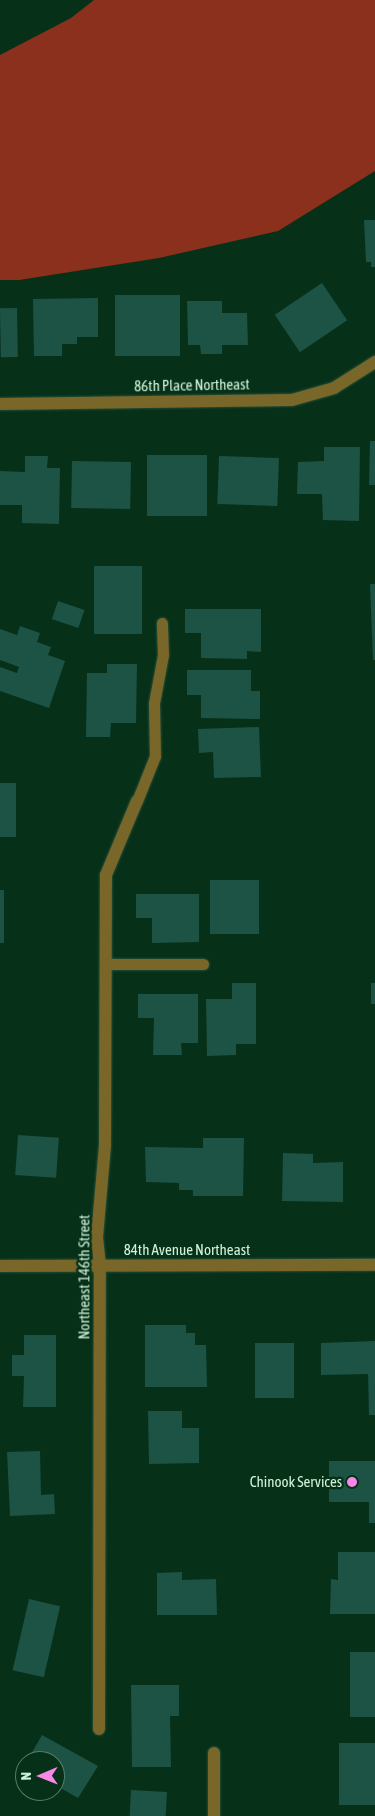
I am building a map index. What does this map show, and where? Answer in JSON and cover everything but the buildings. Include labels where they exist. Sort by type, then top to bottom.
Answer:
[{"type":"street","name":"86th Place Northeast","points":[[0,404],[292,400],[334,388],[375,362]]},
{"type":"street","name":"Northeast 146th Street","points":[[99,1730],[100,1266],[97,1237],[105,1145],[106,875],[137,801]]},
{"type":"street","name":"84th Avenue Northeast","points":[[0,1266],[375,1265]]},
{"type":"street","points":[[214,1753],[214,1816]]},
{"type":"lane","points":[[137,801],[155,756],[154,703],[163,655],[162,623]]},
{"type":"lane","points":[[105,964],[203,964]]},
{"type":"shaded area","points":[[94,0],[375,0],[375,171],[278,231],[159,258],[19,280],[0,280],[0,55],[71,18]]},
{"type":"place","name":"Chinook Services","points":[[352,1482]]}]
